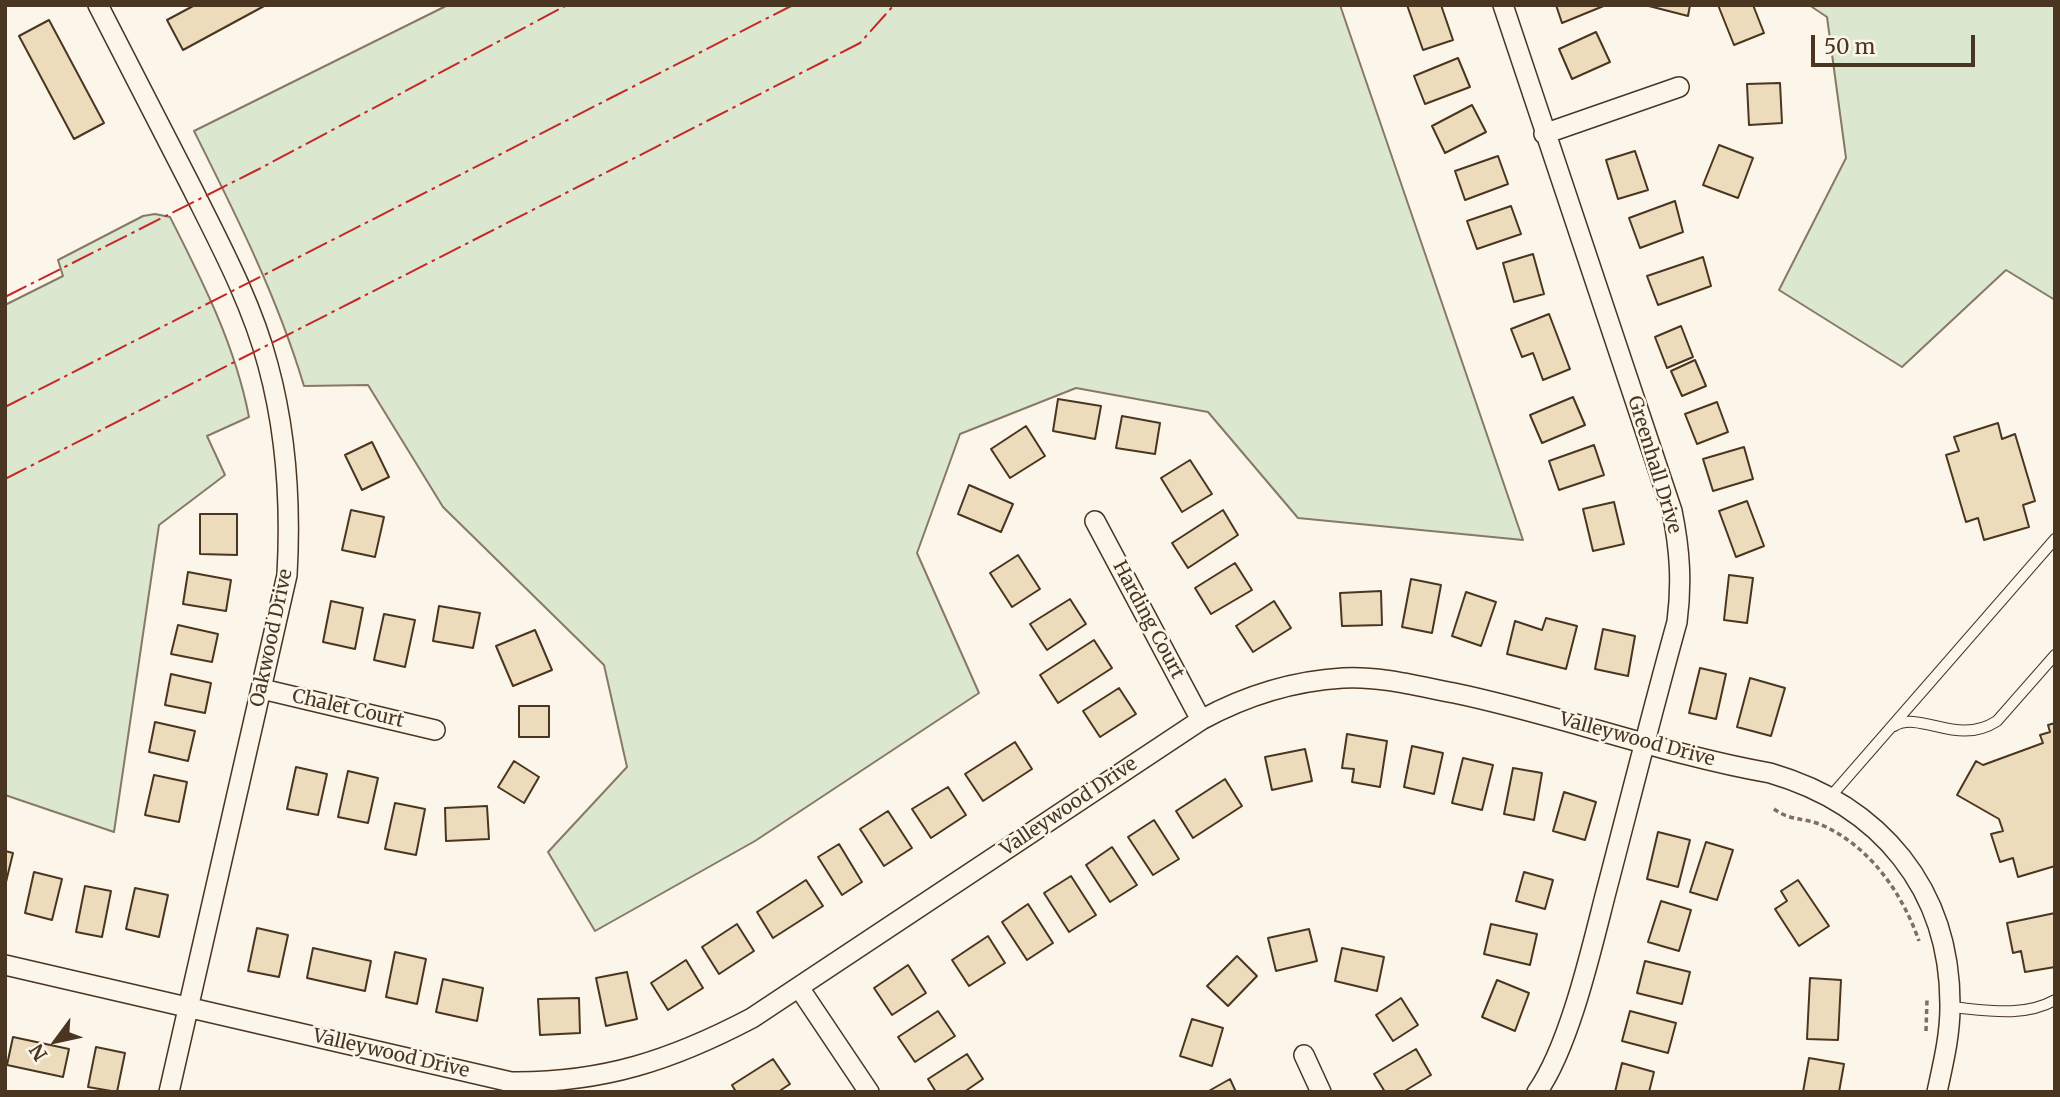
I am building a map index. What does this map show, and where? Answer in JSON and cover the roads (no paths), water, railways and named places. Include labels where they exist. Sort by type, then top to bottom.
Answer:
[{"type":"street","name":"Oakwood Drive","points":[[98,5],[209,221],[247,302],[268,362],[288,468],[290,522],[287,575],[169,1092]]},
{"type":"street","name":"Greenhall Drive","points":[[1503,5],[1672,512],[1680,552],[1681,587],[1677,622],[1593,945],[1569,1020],[1546,1078],[1537,1092]]},
{"type":"street","points":[[1545,134],[1679,87]]},
{"type":"street","name":"Harding Court","points":[[1095,521],[1200,720]]},
{"type":"street","name":"Valleywood Drive","points":[[5,965],[511,1082],[577,1086],[658,1062],[701,1045],[800,989],[1200,720],[1264,691],[1304,682],[1344,678],[1384,679],[1483,699],[1770,773],[1831,796],[1862,816],[1908,865],[1928,901],[1948,972],[1950,1007],[1937,1092]]},
{"type":"street","name":"Chalet Court","points":[[262,689],[435,730]]},
{"type":"street","points":[[800,989],[869,1092]]},
{"type":"street","points":[[1304,1055],[1321,1092]]},
{"type":"lane","points":[[1831,796],[2055,539]]},
{"type":"lane","points":[[1889,729],[1910,721],[1960,732],[1988,727],[1997,721],[2055,655]]},
{"type":"lane","points":[[1950,1007],[2011,1012],[2035,1008],[2055,1000]]}]
